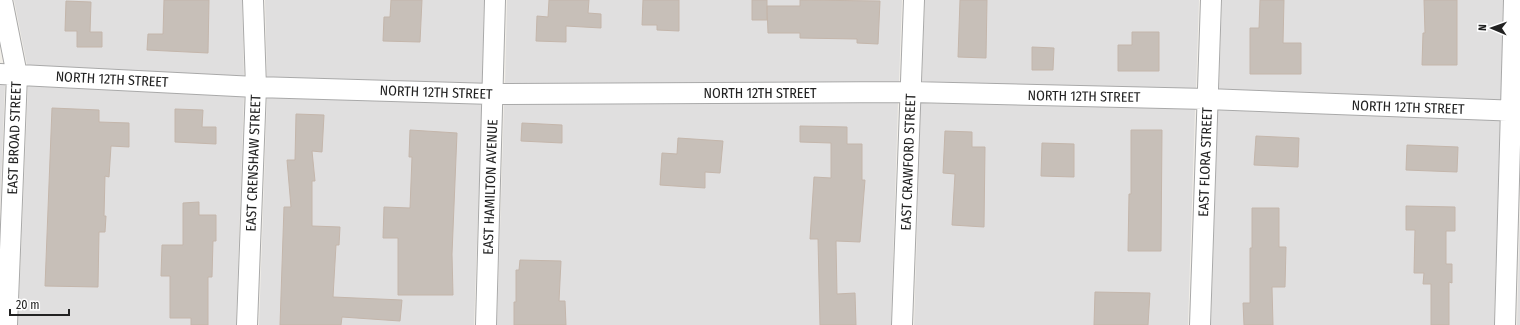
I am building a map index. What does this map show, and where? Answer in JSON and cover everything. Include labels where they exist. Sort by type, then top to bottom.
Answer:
[{"type":"street","name":"EAST BROAD STREET","points":[[2,0],[8,74],[7,325]]},
{"type":"street","name":"EAST CRENSHAW STREET","points":[[247,325],[256,86],[253,0]]},
{"type":"street","name":"EAST HAMILTON AVENUE","points":[[486,325],[495,0]]},
{"type":"street","name":"EAST CRAWFORD STREET","points":[[902,325],[914,0]]},
{"type":"street","name":"EAST FLORA STREET","points":[[1200,325],[1211,0]]},
{"type":"street","points":[[1505,325],[1516,111],[1514,0]]},
{"type":"street","name":"NORTH 12TH STREET","points":[[8,74],[256,86],[493,94],[910,92],[1207,99],[1516,111]]},
{"type":"shaded area","points":[[14,0],[242,0],[244,76],[27,65]]},
{"type":"shaded area","points":[[265,0],[484,0],[482,83],[267,77]]},
{"type":"shaded area","points":[[507,0],[902,0],[899,82],[505,84]]},
{"type":"shaded area","points":[[925,0],[1199,0],[1196,89],[922,82]]},
{"type":"shaded area","points":[[1222,0],[1503,0],[1501,100],[1219,90]]},
{"type":"shaded area","points":[[0,84],[5,84],[0,212]]},
{"type":"shaded area","points":[[28,86],[244,96],[236,325],[18,325]]},
{"type":"shaded area","points":[[267,97],[482,104],[474,325],[259,325]]},
{"type":"shaded area","points":[[898,103],[891,325],[497,325],[504,104]]},
{"type":"shaded area","points":[[921,103],[1195,109],[1188,325],[914,325]]},
{"type":"shaded area","points":[[1218,110],[1500,120],[1494,325],[1211,325]]},
{"type":"shaded area","points":[[1520,212],[1520,325],[1517,325]]},
{"type":"building","points":[[164,0],[209,0],[208,53],[147,50],[148,34],[163,34]]},
{"type":"building","points":[[391,0],[422,0],[420,42],[383,41],[384,17],[390,17]]},
{"type":"building","points":[[549,0],[589,0],[588,13],[601,14],[601,28],[566,26],[566,42],[536,41],[537,16],[548,17]]},
{"type":"building","points":[[643,0],[679,0],[679,31],[657,30],[657,25],[642,25]]},
{"type":"building","points":[[752,0],[767,0],[767,20],[752,20]]},
{"type":"building","points":[[800,0],[880,1],[878,44],[857,43],[857,39],[800,38],[800,33],[768,33],[767,6],[800,6]]},
{"type":"building","points":[[960,0],[987,0],[986,58],[958,57]]},
{"type":"building","points":[[1260,0],[1284,0],[1283,43],[1301,43],[1301,74],[1250,74],[1250,28],[1259,28]]},
{"type":"building","points":[[1424,0],[1457,0],[1457,65],[1422,65],[1423,33],[1425,33]]},
{"type":"building","points":[[66,1],[91,2],[90,32],[102,32],[102,47],[77,47],[77,31],[65,31]]},
{"type":"building","points":[[1132,32],[1159,32],[1159,71],[1118,71],[1118,45],[1132,45]]},
{"type":"building","points":[[1032,47],[1054,48],[1053,70],[1032,70]]},
{"type":"building","points":[[52,108],[99,110],[99,122],[129,123],[129,147],[111,146],[109,177],[105,176],[105,232],[99,232],[98,287],[45,286]]},
{"type":"building","points":[[175,109],[203,110],[202,127],[216,127],[216,144],[175,142]]},
{"type":"building","points":[[296,114],[324,115],[322,152],[312,151],[315,181],[312,181],[312,226],[340,227],[339,245],[336,245],[333,297],[402,300],[400,321],[342,317],[341,325],[280,325],[284,207],[291,207],[287,160],[295,160]]},
{"type":"building","points":[[522,123],[562,125],[562,143],[521,141]]},
{"type":"building","points":[[800,126],[847,127],[847,144],[862,144],[862,180],[865,180],[860,242],[836,241],[837,294],[855,293],[856,325],[820,325],[818,239],[810,239],[814,177],[831,178],[831,143],[800,142]]},
{"type":"building","points":[[410,130],[457,133],[452,254],[453,295],[398,295],[398,238],[383,238],[384,207],[410,208],[412,157],[409,157]]},
{"type":"building","points":[[1131,130],[1162,130],[1161,251],[1128,251],[1129,194],[1131,194]]},
{"type":"building","points":[[945,131],[972,132],[972,147],[985,147],[984,227],[952,225],[955,174],[943,173]]},
{"type":"building","points":[[1256,136],[1299,138],[1298,167],[1254,165]]},
{"type":"building","points":[[678,138],[723,141],[720,173],[705,172],[705,188],[660,185],[662,153],[677,154]]},
{"type":"building","points":[[1042,143],[1074,144],[1074,177],[1041,176]]},
{"type":"building","points":[[1407,145],[1458,147],[1457,172],[1406,170]]},
{"type":"building","points":[[199,202],[199,215],[216,215],[216,241],[213,241],[212,277],[208,277],[208,325],[191,325],[191,318],[170,318],[170,276],[161,276],[162,245],[183,245],[183,203]]},
{"type":"building","points":[[1406,206],[1455,207],[1455,231],[1446,231],[1446,264],[1452,264],[1452,283],[1449,282],[1449,325],[1431,325],[1431,284],[1423,284],[1424,273],[1414,273],[1415,230],[1406,230]]},
{"type":"building","points":[[1252,208],[1279,208],[1279,247],[1286,247],[1285,287],[1272,287],[1273,325],[1244,325],[1243,303],[1250,303]]},
{"type":"building","points":[[520,260],[561,261],[559,301],[565,301],[566,325],[514,325],[516,270],[519,270]]},
{"type":"building","points":[[1095,292],[1150,293],[1148,325],[1094,325]]}]
